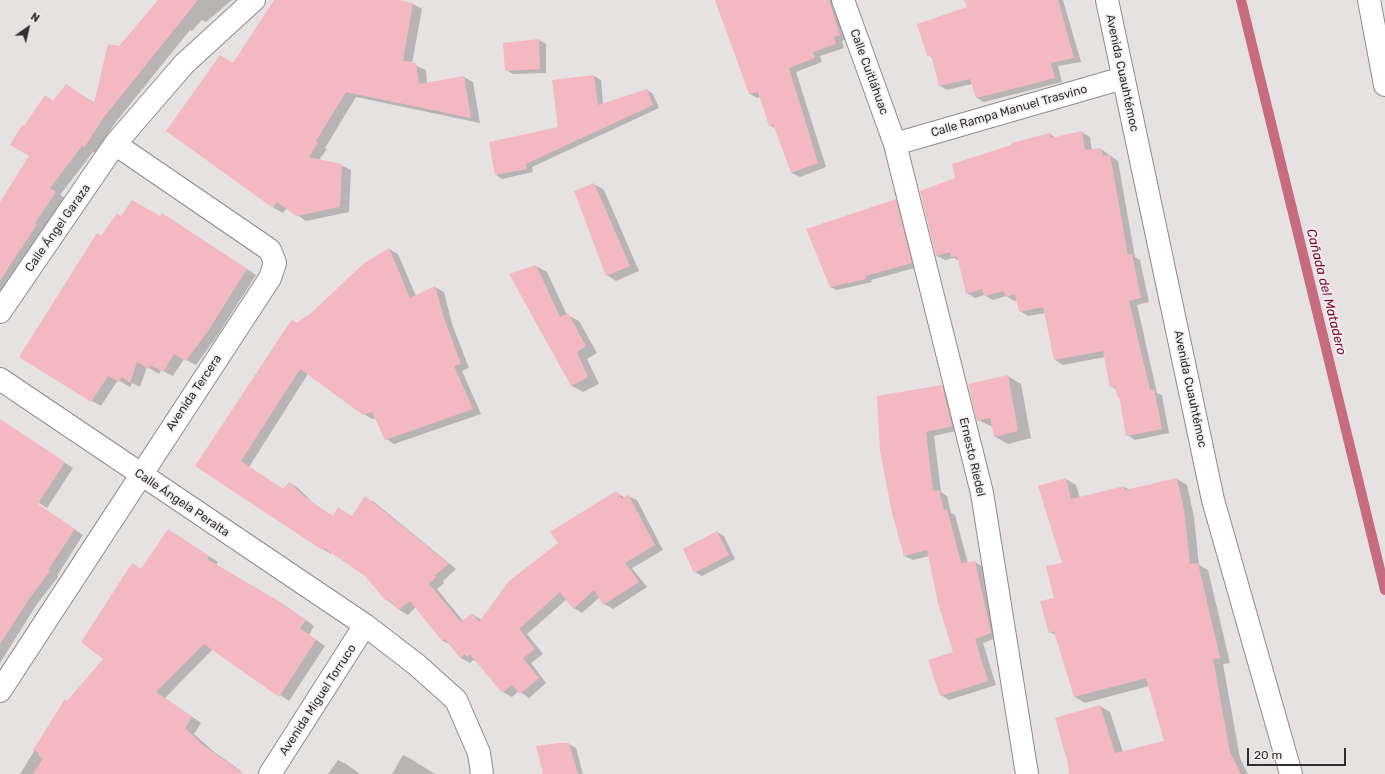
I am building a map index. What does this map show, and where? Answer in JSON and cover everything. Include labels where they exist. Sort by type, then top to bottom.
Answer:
[{"type":"main road","name":"Calle Ángel Garaza","points":[[0,312],[116,144],[184,64],[254,0]]},
{"type":"main road","name":"Calle Cuitláhuac","points":[[843,0],[895,144]]},
{"type":"main road","name":"Avenida Cuauhtémoc","points":[[1107,0],[1213,500],[1292,774]]},
{"type":"main road","points":[[1369,0],[1385,85]]},
{"type":"main road","name":"Calle Rampa Manuel Trasvino","points":[[895,144],[1123,78]]},
{"type":"main road","name":"Avenida Tercera","points":[[0,691],[270,278],[275,263],[270,250],[116,144]]},
{"type":"main road","name":"Ernesto Riedel","points":[[895,144],[982,493],[1028,774]]},
{"type":"main road","name":"Calle Ángela Peralta","points":[[0,379],[365,626],[417,665],[456,700],[479,753],[482,774]]},
{"type":"main road","name":"Avenida Miguel Torruco","points":[[270,774],[365,626]]},
{"type":"building","points":[[158,0],[198,0],[104,117],[84,148],[82,146],[50,188],[56,192],[35,223],[37,224],[0,281],[0,202],[29,156],[10,145],[22,125],[24,126],[45,95],[53,101],[66,84],[94,103],[108,44],[119,46]]},
{"type":"building","points":[[274,0],[398,0],[413,3],[403,61],[416,63],[419,84],[464,76],[471,118],[346,92],[316,141],[318,143],[309,157],[342,164],[340,207],[296,216],[277,202],[273,208],[166,131],[220,55],[233,63]]},
{"type":"building","points":[[715,0],[829,0],[840,35],[834,37],[836,44],[813,52],[815,58],[789,68],[818,163],[791,173],[773,124],[769,126],[758,92],[749,94]]},
{"type":"building","points":[[964,0],[1058,0],[1074,58],[1051,63],[1055,78],[976,98],[970,79],[939,86],[931,55],[927,56],[917,24],[967,7]]},
{"type":"building","points":[[539,39],[540,69],[505,71],[503,43]]},
{"type":"building","points":[[594,75],[598,105],[647,89],[653,105],[526,164],[527,169],[495,175],[489,142],[558,127],[552,80]]},
{"type":"building","points":[[1082,131],[1085,150],[1101,148],[1103,156],[1110,155],[1128,255],[1132,254],[1141,298],[1129,301],[1150,390],[1154,389],[1162,429],[1126,436],[1119,396],[1117,397],[1115,386],[1110,387],[1103,351],[1054,360],[1043,307],[1019,312],[1015,294],[1005,297],[1004,291],[984,296],[982,289],[966,294],[957,256],[951,257],[950,252],[936,256],[920,191],[955,178],[952,164],[1011,145],[1011,143],[1050,133],[1051,138]]},
{"type":"building","points":[[594,183],[630,266],[606,276],[574,191]]},
{"type":"building","points":[[896,199],[912,263],[865,276],[866,279],[830,287],[806,229]]},
{"type":"building","points":[[132,200],[160,216],[162,213],[247,269],[208,331],[186,361],[174,354],[163,372],[151,365],[149,369],[137,362],[130,383],[122,377],[119,382],[108,376],[91,402],[19,357],[97,233],[101,236],[117,213],[121,216]]},
{"type":"building","points":[[389,248],[410,298],[435,286],[444,318],[461,364],[454,366],[473,409],[385,440],[372,412],[363,415],[300,369],[241,461],[283,489],[289,482],[305,497],[333,516],[338,507],[352,516],[365,496],[449,564],[435,575],[436,577],[429,584],[461,622],[472,613],[479,622],[509,581],[558,543],[550,532],[616,491],[622,499],[628,494],[655,545],[625,563],[639,582],[603,605],[594,590],[573,609],[560,592],[519,629],[535,649],[523,658],[539,678],[520,694],[512,685],[502,693],[470,654],[467,657],[465,654],[460,658],[445,639],[442,641],[410,601],[399,610],[388,599],[386,601],[365,576],[324,548],[322,550],[195,466],[292,319],[297,323],[306,316],[307,317],[363,264]]},
{"type":"building","points":[[536,265],[560,317],[568,313],[586,346],[577,352],[588,377],[571,386],[509,274]]},
{"type":"building","points":[[1008,375],[1018,431],[994,437],[990,418],[977,421],[968,384]]},
{"type":"building","points":[[942,385],[952,426],[926,432],[933,491],[939,490],[944,510],[947,509],[961,563],[975,561],[991,633],[975,639],[988,681],[940,696],[928,660],[953,652],[938,603],[927,550],[904,556],[892,513],[880,451],[877,396]]},
{"type":"building","points":[[0,419],[65,462],[38,504],[75,529],[48,570],[50,571],[29,599],[0,644]]},
{"type":"building","points":[[1066,478],[1071,499],[1124,486],[1125,490],[1177,478],[1184,510],[1190,564],[1198,563],[1220,658],[1213,659],[1230,752],[1241,774],[1069,774],[1068,764],[1055,718],[1100,705],[1115,753],[1164,741],[1146,678],[1074,697],[1054,632],[1049,633],[1040,601],[1054,598],[1046,566],[1062,563],[1038,486]]},
{"type":"building","points":[[168,529],[209,556],[207,559],[270,596],[306,620],[300,628],[316,640],[279,697],[204,644],[156,692],[192,717],[185,728],[203,745],[244,774],[33,774],[43,758],[38,755],[39,753],[33,750],[65,699],[67,701],[103,659],[81,642],[132,563],[141,569]]},
{"type":"building","points":[[717,531],[729,555],[694,573],[683,549]]},
{"type":"building","points":[[569,743],[578,774],[543,774],[536,746]]},
{"type":"waterway","name":"Cañada del Matadero","points":[[1241,0],[1385,590]]}]
